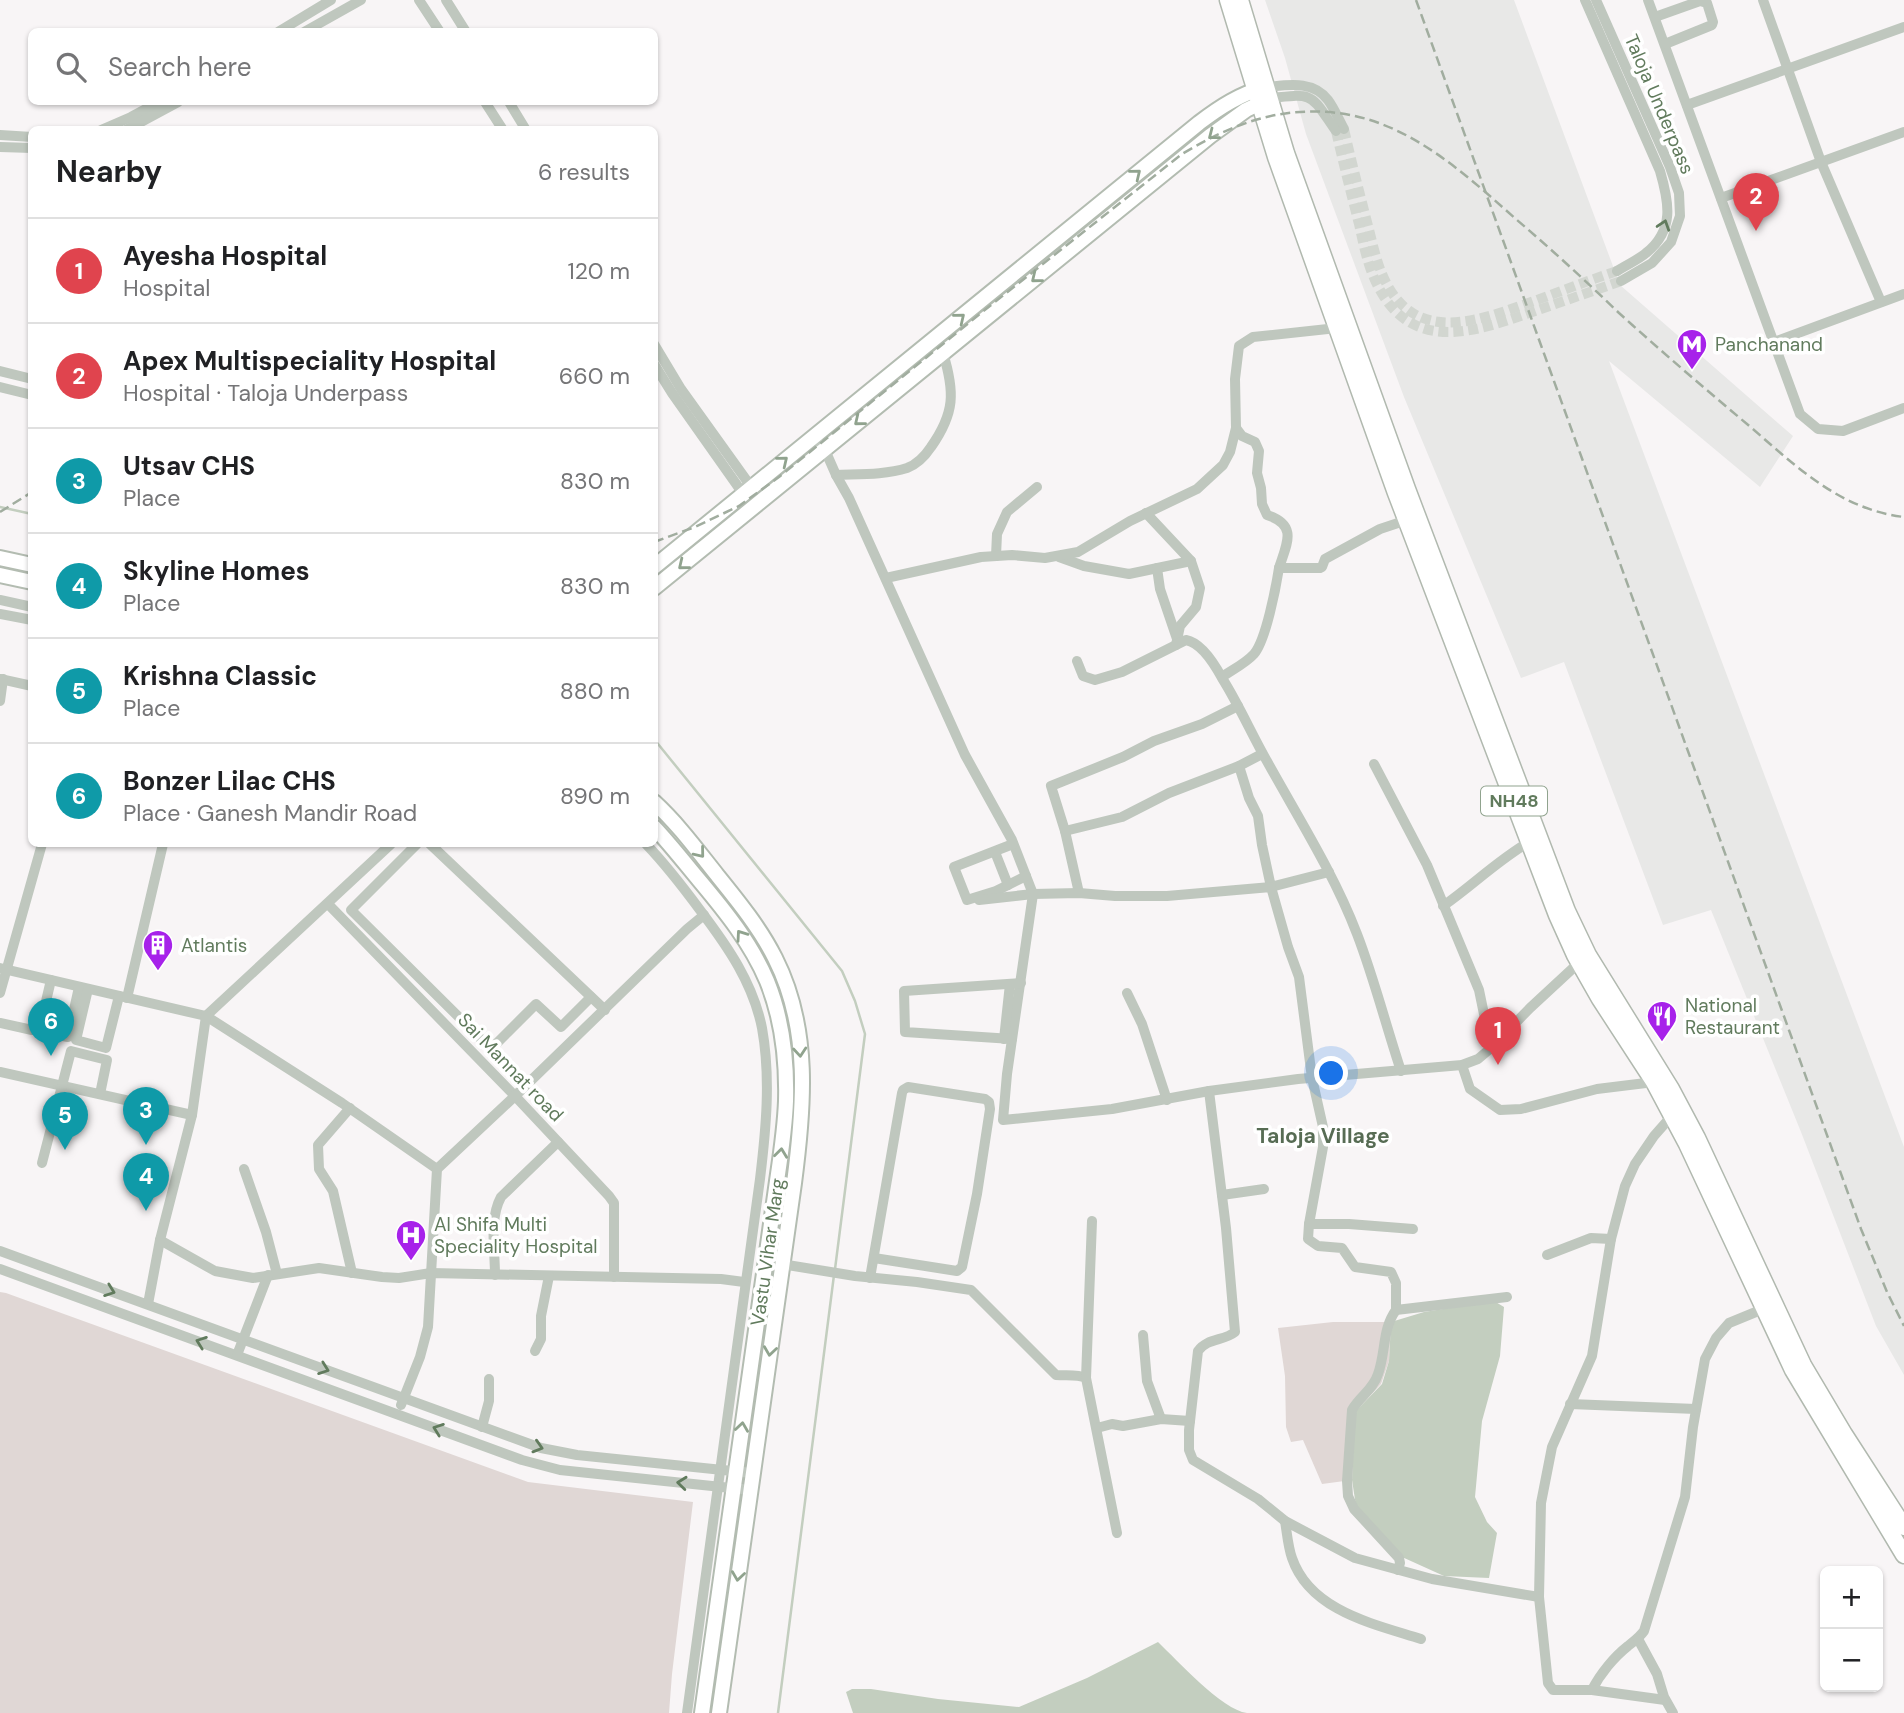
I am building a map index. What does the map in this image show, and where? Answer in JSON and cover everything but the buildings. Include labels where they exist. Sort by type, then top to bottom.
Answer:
[{"type":"highway","name":"NH48","points":[[1228,0],[1583,958],[1600,999],[1676,1111]]},
{"type":"highway","name":"NH48","points":[[1240,0],[1276,157],[1407,520],[1557,915],[1676,1111],[1701,1173],[1769,1306],[1824,1401],[1904,1527]]},
{"type":"highway","name":"NH48","points":[[1769,1306],[1798,1379],[1904,1555]]},
{"type":"main road","points":[[658,585],[1263,94]]},
{"type":"main road","points":[[658,564],[1199,123],[1237,97],[1263,94]]},
{"type":"main road","points":[[0,558],[28,564]]},
{"type":"main road","points":[[0,575],[28,581]]},
{"type":"main road","points":[[658,806],[736,898],[760,931],[783,974],[793,1004],[803,1100],[783,1264],[719,1713]]},
{"type":"main road","name":"Vastu Vihar Marg","points":[[658,832],[722,908],[745,940],[763,973],[776,1009],[786,1100],[781,1153],[702,1713]]},
{"type":"street","points":[[285,28],[331,0]]},
{"type":"street","points":[[311,28],[361,0]]},
{"type":"street","points":[[419,0],[437,28]]},
{"type":"street","points":[[446,0],[464,28]]},
{"type":"street","name":"Taloja Underpass","points":[[1585,0],[1660,171],[1667,195],[1668,215],[1661,236],[1619,276],[1652,262],[1671,242],[1680,216],[1679,193],[1596,0]]},
{"type":"street","points":[[1648,0],[1800,414],[1818,429],[1843,430],[1904,408]]},
{"type":"street","points":[[1763,0],[1821,162],[1881,302]]},
{"type":"street","points":[[1655,17],[1700,1],[1707,3],[1713,25],[1665,44]]},
{"type":"street","points":[[1687,105],[1904,27]]},
{"type":"street","points":[[1263,94],[1307,85],[1320,91],[1329,100],[1340,130]]},
{"type":"street","points":[[110,126],[153,105]]},
{"type":"street","points":[[133,126],[172,105]]},
{"type":"street","points":[[487,105],[500,126]]},
{"type":"street","points":[[511,105],[524,126]]},
{"type":"street","points":[[1721,198],[1904,132]]},
{"type":"street","points":[[0,135],[28,137]]},
{"type":"street","points":[[0,147],[28,148]]},
{"type":"street","points":[[1774,342],[1904,294]]},
{"type":"street","points":[[886,578],[981,557],[1012,555],[1045,558],[1077,552],[1197,488],[1223,465],[1230,452],[1237,428],[1235,379],[1239,346],[1253,337],[1337,328]]},
{"type":"street","points":[[658,351],[748,491]]},
{"type":"street","points":[[835,475],[908,468],[924,458],[944,430],[950,411],[951,379],[943,354]]},
{"type":"street","points":[[658,370],[672,393],[748,491]]},
{"type":"street","points":[[0,371],[28,378]]},
{"type":"street","points":[[0,387],[28,394]]},
{"type":"street","points":[[1222,677],[1254,654],[1260,643],[1287,543],[1286,525],[1280,519],[1267,515],[1262,504],[1257,473],[1259,452],[1255,442],[1242,436],[1237,428]]},
{"type":"street","points":[[814,437],[825,450],[835,475],[849,498],[965,755],[1013,844],[1033,894],[1015,983],[1003,1120],[1112,1110],[1209,1091],[1312,1078],[1462,1065],[1478,1059],[1583,958]]},
{"type":"street","points":[[996,556],[997,534],[1007,512],[1037,487]]},
{"type":"street","points":[[1146,513],[1191,561],[1200,588],[1196,607],[1180,626],[1177,642]]},
{"type":"street","points":[[1279,568],[1320,568],[1325,559],[1380,529],[1407,520]]},
{"type":"street","points":[[1056,556],[1084,566],[1129,574],[1191,561]]},
{"type":"street","points":[[1157,568],[1160,589],[1177,642]]},
{"type":"street","points":[[0,600],[28,606]]},
{"type":"street","points":[[0,614],[28,619]]},
{"type":"street","points":[[1077,661],[1083,676],[1095,680],[1122,672],[1177,642],[1186,640],[1198,646],[1222,677],[1329,872],[1357,933],[1401,1071]]},
{"type":"street","points":[[0,701],[2,679],[28,685]]},
{"type":"street","points":[[1079,893],[1065,831],[1051,786],[1053,783],[1123,757],[1238,706]]},
{"type":"street","points":[[1065,831],[1122,817],[1169,793],[1240,766],[1262,754]]},
{"type":"street","points":[[1374,764],[1421,854],[1479,990],[1490,1048]]},
{"type":"street","points":[[1240,766],[1258,816],[1271,887],[1299,977],[1312,1078],[1323,1127],[1323,1147],[1308,1239],[1318,1246],[1342,1248],[1355,1267],[1391,1272],[1396,1283],[1396,1310],[1388,1321],[1381,1365],[1373,1387],[1352,1410],[1347,1481],[1348,1496],[1354,1509],[1399,1558],[1398,1570]]},
{"type":"street","points":[[1443,906],[1507,855],[1529,842]]},
{"type":"street","points":[[1013,844],[954,867],[967,900],[996,891],[1026,876]]},
{"type":"street","points":[[0,993],[3,969],[41,847]]},
{"type":"street","points":[[84,988],[76,1040],[106,1048],[123,997],[162,847]]},
{"type":"street","points":[[148,1304],[160,1240],[192,1115],[206,1016],[388,847]]},
{"type":"street","points":[[414,847],[351,910],[491,1049],[536,1004],[561,1027],[591,997]]},
{"type":"street","points":[[433,847],[605,1010]]},
{"type":"street","points":[[649,847],[669,869],[730,950],[749,988],[758,1013],[764,1045],[767,1097],[766,1125],[687,1713]]},
{"type":"street","points":[[995,852],[1008,885]]},
{"type":"street","points":[[979,900],[1033,894],[1079,893],[1167,896],[1271,887],[1329,872]]},
{"type":"street","name":"Sai Mannat road","points":[[328,904],[609,1196],[614,1203],[614,1277]]},
{"type":"street","points":[[397,1414],[425,1342],[428,1327],[437,1169],[704,915]]},
{"type":"street","points":[[3,969],[206,1016],[349,1108],[437,1169]]},
{"type":"street","points":[[48,979],[39,1031],[68,1037],[84,988]]},
{"type":"street","points":[[0,1023],[32,1030],[48,979]]},
{"type":"street","points":[[1008,1039],[905,1032],[904,991],[1015,983]]},
{"type":"street","points":[[1127,993],[1142,1024],[1167,1100]]},
{"type":"street","points":[[42,1163],[71,1051],[107,1060],[100,1094]]},
{"type":"street","points":[[1462,1065],[1471,1089],[1500,1110],[1521,1109],[1597,1089],[1654,1082]]},
{"type":"street","points":[[0,1072],[192,1115]]},
{"type":"street","points":[[870,1278],[903,1090],[908,1087],[985,1099],[989,1102],[990,1109],[962,1267],[957,1271],[874,1258]]},
{"type":"street","points":[[1209,1091],[1235,1332],[1231,1336],[1203,1344],[1198,1351],[1190,1421],[1189,1450],[1193,1460],[1258,1499],[1285,1521],[1355,1558],[1432,1579],[1539,1597]]},
{"type":"street","points":[[349,1108],[318,1144],[319,1170],[333,1191],[352,1273]]},
{"type":"street","points":[[1665,1700],[1592,1689],[1553,1690],[1550,1687],[1539,1597],[1541,1503],[1552,1447],[1592,1356],[1611,1239],[1625,1186],[1635,1164],[1654,1136],[1676,1111]]},
{"type":"street","points":[[495,1275],[495,1221],[498,1203],[558,1142]]},
{"type":"street","points":[[237,1355],[272,1275],[266,1232],[244,1169]]},
{"type":"street","points":[[1222,1195],[1264,1189]]},
{"type":"street","points":[[1092,1221],[1086,1378],[1117,1532]]},
{"type":"street","points":[[1309,1224],[1413,1229]]},
{"type":"street","points":[[1547,1255],[1591,1238],[1611,1239]]},
{"type":"street","points":[[160,1240],[215,1272],[253,1278],[319,1268],[399,1278],[431,1273],[721,1279],[744,1282]]},
{"type":"street","points":[[0,1251],[528,1444],[563,1453],[752,1473]]},
{"type":"street","points":[[766,1262],[971,1290],[1056,1375],[1080,1375],[1086,1378]]},
{"type":"street","points":[[0,1269],[522,1460],[548,1467],[750,1490]]},
{"type":"street","points":[[535,1351],[541,1339],[541,1317],[549,1276]]},
{"type":"street","points":[[74,1295],[79,1279]]},
{"type":"street","points":[[1396,1310],[1507,1297]]},
{"type":"street","points":[[1592,1689],[1607,1668],[1627,1647],[1639,1639],[1644,1631],[1685,1497],[1705,1359],[1716,1338],[1729,1323],[1769,1306]]},
{"type":"street","points":[[1143,1335],[1147,1381],[1161,1419]]},
{"type":"street","points":[[338,1392],[346,1377]]},
{"type":"street","points":[[482,1427],[489,1401],[489,1379]]},
{"type":"street","points":[[1570,1405],[1696,1409]]},
{"type":"street","points":[[1097,1428],[1161,1419],[1190,1421]]},
{"type":"street","points":[[1285,1521],[1291,1557],[1299,1575],[1319,1598],[1345,1613],[1421,1639]]},
{"type":"street","points":[[1639,1639],[1657,1674],[1672,1713]]},
{"type":"shaded area","points":[[1265,0],[1514,0],[1620,285],[1793,436],[1760,487],[1609,361],[1904,1147],[1904,1375],[1876,1326],[1711,910],[1663,925],[1564,662],[1521,678],[1404,397],[1306,134],[1285,58]]},
{"type":"shaded area","points":[[0,1292],[528,1482],[693,1502],[669,1713],[0,1713]]},
{"type":"shaded area","points":[[1494,1301],[1504,1307],[1500,1356],[1482,1421],[1475,1497],[1487,1522],[1497,1533],[1489,1578],[1444,1576],[1402,1557],[1356,1506],[1352,1480],[1355,1412],[1382,1384],[1389,1361],[1391,1322],[1424,1312]]},
{"type":"shaded area","points":[[1333,1322],[1391,1322],[1389,1361],[1381,1384],[1355,1412],[1352,1480],[1322,1484],[1303,1440],[1291,1442],[1286,1427],[1285,1376],[1278,1328]]},
{"type":"shaded area","points":[[1158,1642],[1213,1694],[1237,1710],[1247,1713],[853,1713],[846,1692],[852,1689],[871,1689],[1019,1707],[1087,1678]]},
{"type":"waterway","points":[[0,507],[28,513]]},
{"type":"waterway","points":[[658,744],[842,971],[855,1001],[865,1034],[835,1269]]},
{"type":"waterway","points":[[778,1713],[834,1275]]},
{"type":"tunnel","points":[[1344,129],[1381,272],[1403,306],[1420,317],[1438,322],[1478,319],[1617,271]]},
{"type":"tunnel","points":[[1336,131],[1372,274],[1395,310],[1412,323],[1430,330],[1471,330],[1621,281]]},
{"type":"railway","points":[[1416,0],[1861,1229],[1904,1326]]},
{"type":"railway","points":[[658,541],[739,506],[779,477],[1182,154],[1238,126],[1296,112],[1338,113],[1364,118],[1389,127],[1435,153],[1497,203],[1619,313],[1800,469],[1858,505],[1904,517]]},
{"type":"railway","points":[[0,512],[28,494]]},
{"type":"place","name":"Apex Multispeciality Hospital","points":[[1756,231]]},
{"type":"place","name":"Panchanand","points":[[1692,371]]},
{"type":"place","name":"Atlantis","points":[[158,972]]},
{"type":"place","name":"National Restaurant","points":[[1662,1043]]},
{"type":"place","name":"Bonzer Lilac CHS","points":[[51,1056]]},
{"type":"place","name":"Ayesha Hospital","points":[[1498,1065]]},
{"type":"place","name":"Utsav CHS","points":[[146,1145]]},
{"type":"place","name":"Krishna Classic","points":[[65,1150]]},
{"type":"place","name":"Skyline Homes","points":[[146,1211]]},
{"type":"place","name":"Al Shifa Multi Speciality Hospital","points":[[411,1262]]},
{"type":"district","name":"Taloja Village","points":[[1323,1136]]}]
